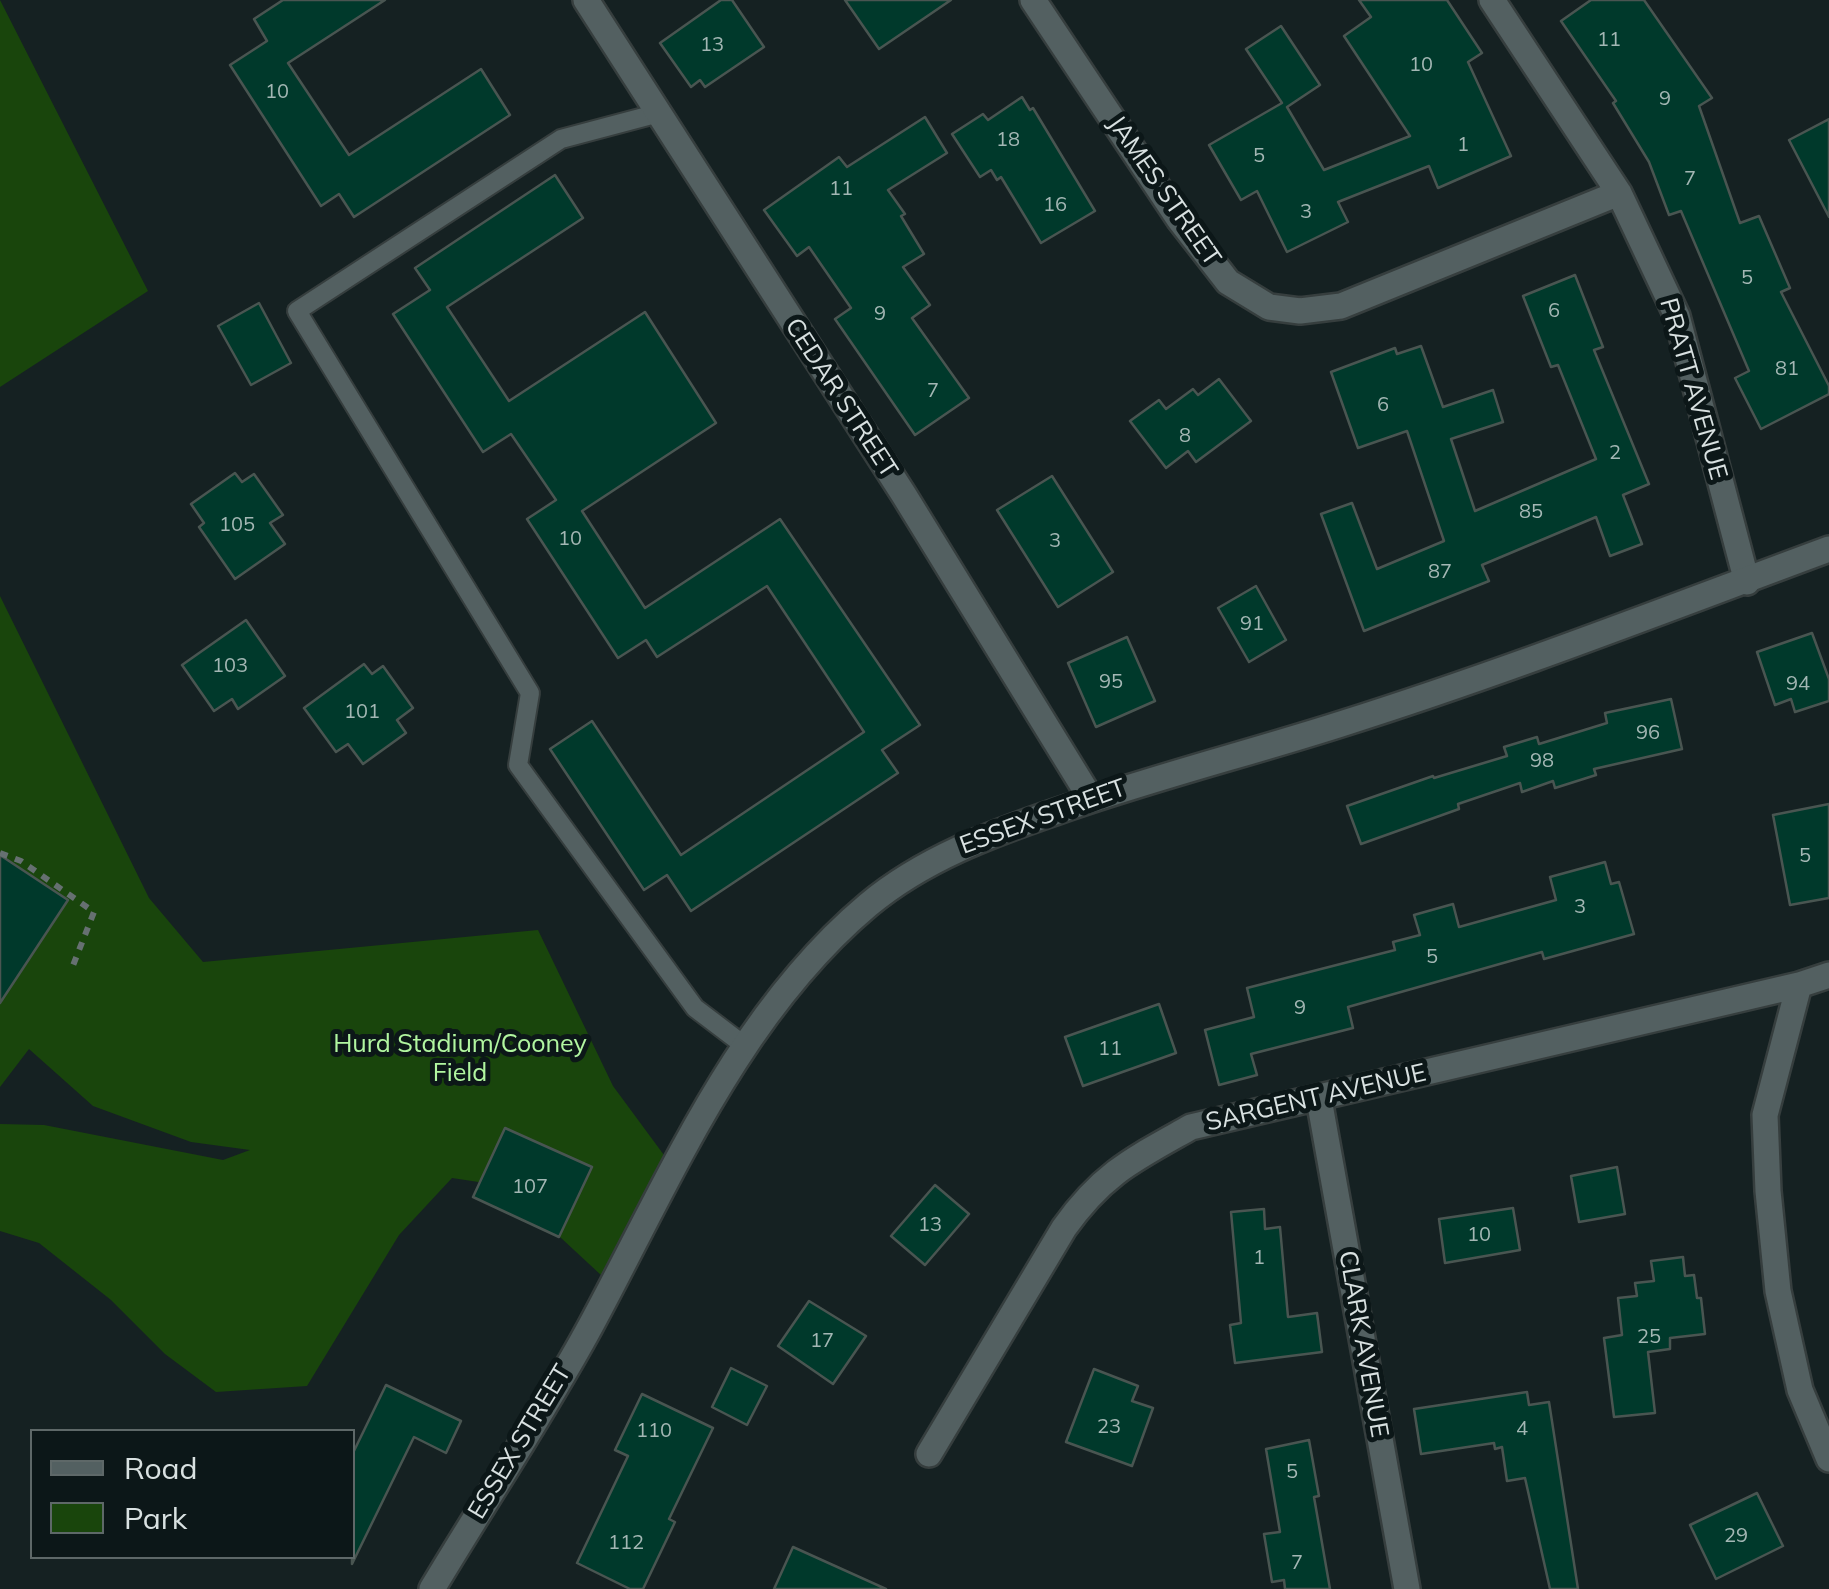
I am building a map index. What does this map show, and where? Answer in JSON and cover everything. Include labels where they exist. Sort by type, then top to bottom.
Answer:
[{"type":"street","name":"CEDAR STREET","points":[[586,0],[904,495],[1091,799]]},
{"type":"street","name":"JAMES STREET","points":[[1033,0],[1179,219],[1228,282],[1269,307],[1300,310],[1340,306],[1619,193]]},
{"type":"street","name":"PRATT AVENUE","points":[[1492,0],[1619,193],[1676,316],[1747,582]]},
{"type":"street","name":"ESSEX STREET","points":[[432,1589],[587,1332],[694,1128],[744,1046],[814,960],[869,904],[948,852],[1091,799],[1339,725],[1591,640],[1829,549]]},
{"type":"street","name":"SARGENT AVENUE","points":[[929,1454],[1086,1197],[1116,1170],[1191,1127],[1829,975]]},
{"type":"street","points":[[1799,985],[1764,1115],[1768,1191],[1778,1291],[1800,1390],[1829,1458]]},
{"type":"street","name":"CLARK AVENUE","points":[[1318,1099],[1407,1589]]},
{"type":"lane","points":[[658,112],[561,139],[296,311],[530,693],[518,766],[695,1008],[744,1046]]},
{"type":"path","points":[[0,853],[21,861],[94,912],[72,968]]},
{"type":"green space","points":[[0,0],[148,291],[0,387]]},
{"type":"green space","name":"Hurd Stadium/Cooney Field","points":[[0,596],[149,898],[203,962],[538,930],[613,1086],[675,1170],[602,1276],[505,1186],[452,1178],[399,1235],[307,1386],[216,1392],[165,1354],[111,1300],[39,1243],[0,1231],[0,1124],[44,1125],[223,1160],[250,1150],[191,1142],[93,1106],[29,1049],[0,1087]]},
{"type":"building","points":[[283,0],[385,0],[288,63],[349,155],[481,69],[510,115],[354,217],[339,194],[321,206],[230,65],[267,41],[254,19]]},
{"type":"building","points":[[721,0],[732,0],[764,47],[705,87],[700,80],[691,87],[660,43]]},
{"type":"building","points":[[845,0],[951,0],[879,49]]},
{"type":"building","points":[[1359,0],[1447,0],[1482,53],[1468,62],[1511,156],[1438,188],[1429,166],[1338,202],[1348,222],[1287,252],[1257,191],[1241,200],[1209,145],[1282,103],[1246,49],[1281,26],[1320,85],[1287,107],[1324,170],[1410,136],[1344,36],[1371,17]]},
{"type":"building","points":[[1591,0],[1644,0],[1712,98],[1699,106],[1740,223],[1759,216],[1790,288],[1781,292],[1829,386],[1829,394],[1761,429],[1735,378],[1749,371],[1681,211],[1669,215],[1649,162],[1613,103],[1616,101],[1561,21]]},
{"type":"building","points":[[1022,97],[1030,110],[1033,108],[1095,211],[1041,243],[1001,177],[997,180],[991,170],[980,177],[952,134],[983,114],[988,120]]},
{"type":"building","points":[[925,117],[947,153],[888,190],[905,214],[901,216],[924,254],[903,267],[930,305],[912,318],[969,398],[915,435],[835,319],[851,308],[809,247],[797,256],[764,210],[839,157],[847,167]]},
{"type":"building","points":[[1829,119],[1829,217],[1789,140]]},
{"type":"building","points":[[555,175],[583,218],[447,307],[509,401],[645,312],[716,423],[582,511],[645,608],[780,519],[920,725],[882,750],[898,773],[691,911],[667,875],[644,890],[550,749],[592,721],[681,855],[864,732],[767,586],[657,657],[646,640],[618,658],[527,519],[556,500],[511,434],[483,452],[393,314],[430,290],[415,268]]},
{"type":"building","points":[[1575,275],[1603,347],[1594,350],[1649,484],[1623,495],[1642,544],[1610,556],[1596,517],[1482,565],[1489,581],[1364,631],[1321,514],[1352,503],[1377,569],[1444,541],[1407,431],[1358,448],[1331,372],[1395,348],[1397,354],[1421,346],[1443,407],[1493,390],[1503,422],[1451,439],[1475,511],[1596,459],[1558,365],[1551,367],[1523,296]]},
{"type":"building","points":[[259,303],[291,363],[251,385],[218,326]]},
{"type":"building","points":[[1219,379],[1251,421],[1196,462],[1188,451],[1166,468],[1130,421],[1159,400],[1166,409],[1193,389],[1198,395]]},
{"type":"building","points":[[235,473],[242,482],[254,474],[283,515],[270,523],[285,544],[235,579],[199,527],[204,523],[191,504]]},
{"type":"building","points":[[1052,476],[1113,572],[1058,607],[997,510]]},
{"type":"building","points":[[1256,586],[1286,640],[1249,662],[1218,608]]},
{"type":"building","points":[[246,620],[285,676],[238,709],[232,699],[214,711],[182,665]]},
{"type":"building","points":[[1812,633],[1829,679],[1829,701],[1795,712],[1791,699],[1775,705],[1757,652]]},
{"type":"building","points":[[1127,637],[1155,701],[1096,727],[1068,663]]},
{"type":"building","points":[[364,664],[372,674],[383,666],[413,708],[397,720],[406,733],[363,764],[348,744],[336,752],[304,708]]},
{"type":"building","points":[[1671,699],[1682,749],[1594,769],[1596,775],[1555,788],[1553,781],[1522,792],[1520,783],[1361,844],[1347,806],[1507,756],[1504,747],[1537,737],[1539,744],[1607,723],[1605,713]]},
{"type":"building","points":[[1829,804],[1829,898],[1790,905],[1773,815]]},
{"type":"building","points":[[0,855],[68,900],[0,1003]]},
{"type":"building","points":[[1605,862],[1611,884],[1619,882],[1634,934],[1544,959],[1542,952],[1348,1007],[1353,1028],[1251,1054],[1257,1075],[1219,1085],[1205,1030],[1254,1017],[1247,988],[1395,950],[1393,942],[1420,935],[1414,915],[1453,904],[1459,927],[1556,900],[1550,877]]},
{"type":"building","points":[[1159,1004],[1176,1053],[1083,1086],[1065,1037]]},
{"type":"building","points":[[505,1128],[592,1167],[559,1237],[473,1197]]},
{"type":"building","points":[[1617,1167],[1625,1214],[1579,1222],[1571,1176]]},
{"type":"building","points":[[935,1185],[969,1214],[925,1265],[891,1236]]},
{"type":"building","points":[[1513,1208],[1520,1250],[1445,1263],[1439,1219]]},
{"type":"building","points":[[1264,1209],[1265,1229],[1280,1227],[1288,1317],[1317,1313],[1322,1352],[1235,1363],[1230,1325],[1241,1323],[1231,1212]]},
{"type":"building","points":[[1683,1257],[1685,1276],[1694,1275],[1697,1298],[1701,1298],[1705,1334],[1670,1338],[1670,1349],[1648,1352],[1655,1413],[1614,1417],[1604,1338],[1622,1335],[1618,1298],[1637,1296],[1635,1283],[1654,1281],[1651,1261]]},
{"type":"building","points":[[809,1301],[866,1336],[833,1384],[778,1346]]},
{"type":"building","points":[[731,1368],[767,1386],[747,1425],[712,1407]]},
{"type":"building","points":[[1094,1369],[1138,1386],[1132,1401],[1153,1408],[1132,1466],[1066,1442]]},
{"type":"building","points":[[386,1385],[461,1421],[446,1453],[414,1437],[355,1558],[355,1449]]},
{"type":"building","points":[[1527,1392],[1529,1405],[1549,1402],[1578,1589],[1550,1589],[1525,1478],[1507,1481],[1502,1447],[1495,1449],[1494,1443],[1421,1454],[1414,1409]]},
{"type":"building","points":[[642,1394],[713,1428],[669,1519],[675,1522],[643,1589],[630,1589],[577,1563],[628,1456],[615,1450]]},
{"type":"building","points":[[1309,1440],[1319,1496],[1314,1497],[1330,1589],[1285,1589],[1284,1580],[1272,1582],[1264,1534],[1280,1532],[1266,1449]]},
{"type":"building","points":[[1757,1493],[1783,1546],[1716,1579],[1690,1525]]},
{"type":"building","points":[[793,1547],[886,1589],[774,1589]]}]
